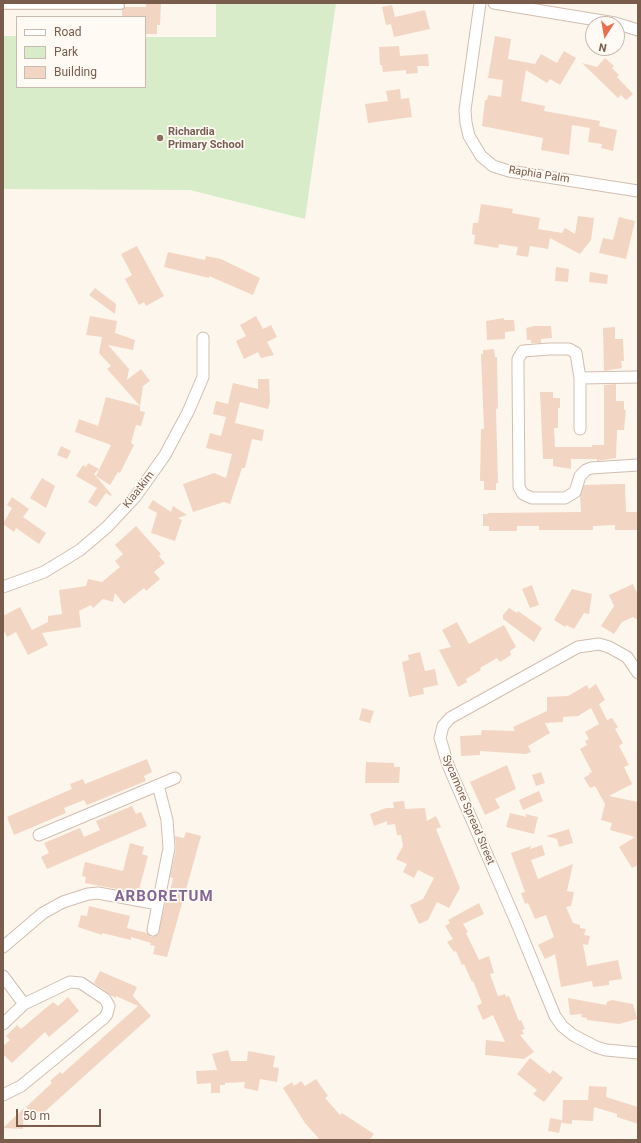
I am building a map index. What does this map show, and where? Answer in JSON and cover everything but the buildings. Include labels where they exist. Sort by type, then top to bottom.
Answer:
[{"type":"street","name":"Raphia Palm","points":[[480,3],[465,110],[469,136],[481,156],[493,166],[509,171],[638,190]]},
{"type":"street","points":[[494,3],[615,23],[638,30]]},
{"type":"street","name":"Kiaatkim","points":[[3,587],[44,572],[80,550],[107,528],[136,496],[165,456],[188,412],[203,377],[203,338]]},
{"type":"street","points":[[580,429],[580,378],[578,357],[573,351],[533,349],[523,351],[519,356],[520,491],[526,496],[532,498],[566,498],[572,495],[577,488],[580,476],[591,468],[638,465]]},
{"type":"street","points":[[580,378],[638,377]]},
{"type":"street","name":"Sycamore Spread Street","points":[[638,673],[627,657],[609,647],[599,644],[578,646],[450,718],[443,726],[440,738],[448,765],[518,926],[555,1016],[562,1026],[573,1035],[596,1047],[614,1051],[638,1053]]},
{"type":"street","points":[[39,835],[175,778]]},
{"type":"street","points":[[153,930],[168,861],[169,835],[158,785]]},
{"type":"street","points":[[3,946],[43,913],[63,902],[88,894],[98,894],[158,904]]},
{"type":"street","points":[[3,976],[24,1004]]},
{"type":"street","points":[[3,1024],[24,1004],[64,984],[78,981],[108,1002],[109,1010],[104,1018],[21,1086],[3,1095]]},
{"type":"lane","points":[[3,6],[121,6]]},
{"type":"green space","name":"Richardia Primary School","points":[[216,3],[336,3],[305,219],[190,190],[3,189],[3,36],[16,36],[16,88],[146,88],[146,37],[216,37]]},
{"type":"place","name":"Richardia Primary School","points":[[160,138]]},
{"type":"district","name":"ARBORETUM","points":[[164,897]]}]
